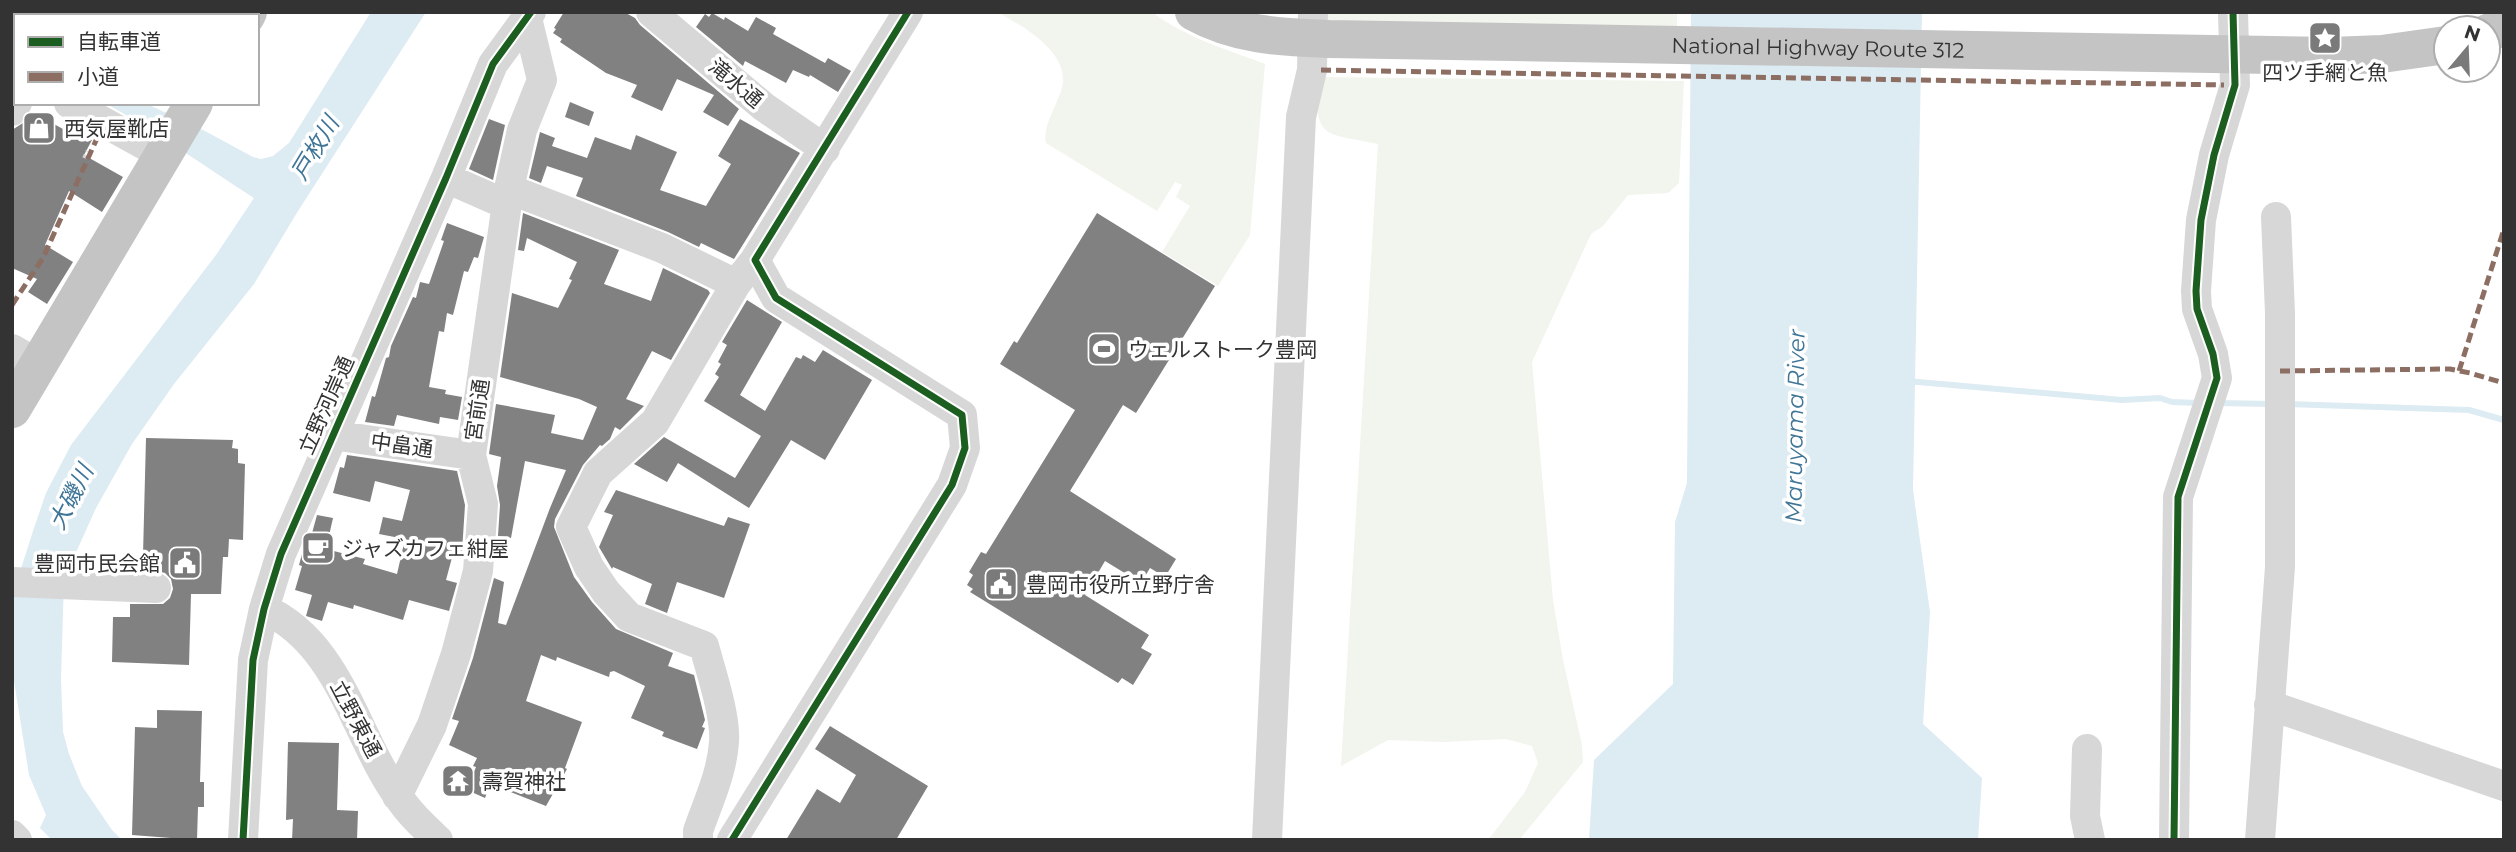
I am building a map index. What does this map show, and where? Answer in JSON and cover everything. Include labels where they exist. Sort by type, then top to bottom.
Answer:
[{"type":"highway","name":"National Highway Route 312","points":[[1194,12],[1213,23],[1275,37],[1319,30],[2225,54],[2382,54],[2432,47]]},
{"type":"highway","points":[[12,409],[25,357],[163,155],[193,105]]},
{"type":"street","name":"滝水通","points":[[651,12],[764,107],[825,149]]},
{"type":"street","points":[[698,840],[698,831],[720,771],[724,740],[704,646],[629,617],[606,592],[589,567],[571,527],[598,473],[655,422],[736,284],[755,260],[908,12]]},
{"type":"street","points":[[2174,840],[2178,497],[2217,378],[2213,354],[2197,310],[2196,292],[2206,194],[2214,155],[2235,85],[2225,54],[2233,12]]},
{"type":"street","name":"立野河岸通","points":[[243,840],[254,660],[264,609],[281,554],[446,178],[493,64],[529,15]]},
{"type":"street","name":"宮前通","points":[[397,796],[432,725],[456,654],[478,571],[483,504],[471,455],[509,189],[522,130],[542,80],[529,15]]},
{"type":"street","points":[[1266,840],[1301,117],[1319,30]]},
{"type":"street","points":[[73,105],[163,155]]},
{"type":"street","points":[[446,178],[503,203],[509,189],[662,248],[736,284]]},
{"type":"street","points":[[2260,840],[2280,566],[2280,313],[2276,216]]},
{"type":"street","points":[[732,840],[952,485],[965,448],[962,415],[776,299],[755,260]]},
{"type":"street","name":"中畠通","points":[[332,435],[471,455]]},
{"type":"street","points":[[12,583],[156,588]]},
{"type":"street","name":"立野東通","points":[[264,609],[285,618],[299,630],[341,686],[397,796],[419,823],[438,840]]},
{"type":"street","points":[[2269,705],[2504,786]]},
{"type":"street","points":[[2087,749],[2085,816],[2091,840]]},
{"type":"street","points":[[12,835],[17,840]]},
{"type":"path","points":[[84,158],[88,151]]},
{"type":"shaded area","points":[[997,12],[1152,12],[1192,36],[1265,64],[1250,235],[1218,286],[1162,252],[1190,206],[1176,197],[1182,185],[1175,182],[1157,211],[1046,143],[1047,127],[1062,85],[1061,69],[1049,48],[1039,39]]},
{"type":"shaded area","points":[[1324,12],[1677,12],[1677,27],[1324,24]]},
{"type":"shaded area","points":[[1316,77],[1684,81],[1679,183],[1668,193],[1628,195],[1603,226],[1591,234],[1532,362],[1553,600],[1582,745],[1583,762],[1519,840],[1488,840],[1525,792],[1538,763],[1532,746],[1506,739],[1443,742],[1388,740],[1341,766],[1378,144],[1326,130],[1318,113]]},
{"type":"water","points":[[371,12],[426,12],[254,284],[174,384],[132,444],[96,508],[64,579],[61,679],[63,732],[82,786],[122,840],[52,840],[40,828],[46,815],[29,775],[14,681],[12,597],[46,493],[71,445],[216,255],[254,198],[108,105],[149,105],[261,159],[273,156],[289,143]]},
{"type":"water","name":"Maruyama River","points":[[1691,12],[1922,12],[1913,490],[1930,612],[1923,724],[1982,778],[1978,840],[1589,840],[1594,760],[1673,684],[1675,522],[1687,483]]},
{"type":"building","points":[[564,12],[624,12],[635,18],[739,109],[728,126],[703,112],[714,95],[677,79],[662,111],[631,97],[637,85],[606,73],[560,42],[562,39],[553,33]]},
{"type":"building","points":[[712,13],[724,20],[725,17],[748,31],[756,17],[776,28],[773,34],[825,63],[828,58],[851,71],[838,92],[810,75],[809,77],[793,70],[786,83],[745,61],[743,66],[696,27],[705,14],[709,17]]},
{"type":"building","points":[[570,102],[594,112],[589,126],[565,117]]},
{"type":"building","points":[[32,112],[63,129],[65,125],[92,140],[84,155],[123,177],[102,212],[69,191],[45,245],[73,262],[47,304],[28,292],[37,279],[12,268],[12,130],[26,121]]},
{"type":"building","points":[[489,119],[505,125],[493,180],[469,169]]},
{"type":"building","points":[[740,119],[800,153],[734,259],[701,243],[699,247],[576,196],[583,178],[547,166],[541,183],[529,178],[540,132],[555,138],[552,146],[587,158],[595,137],[631,150],[636,135],[677,152],[660,190],[706,206],[731,164],[718,156]]},
{"type":"building","points":[[523,213],[619,250],[604,284],[651,301],[663,268],[710,293],[671,360],[652,351],[626,399],[644,406],[620,430],[615,427],[610,439],[600,445],[583,465],[555,519],[554,527],[574,577],[616,629],[673,653],[668,666],[694,675],[705,720],[702,727],[705,728],[697,749],[662,736],[664,732],[631,718],[645,686],[614,671],[610,672],[609,677],[557,657],[556,661],[541,655],[526,701],[582,722],[565,768],[567,769],[546,806],[490,784],[485,798],[467,790],[477,758],[449,745],[459,721],[452,719],[473,658],[494,578],[504,582],[498,623],[506,625],[566,470],[525,461],[511,538],[498,536],[500,505],[497,486],[501,457],[489,454],[496,404],[555,415],[551,433],[583,440],[597,407],[579,399],[500,377],[512,293],[558,308],[572,280],[569,279],[577,262],[527,238],[524,251],[518,250]]},
{"type":"building","points":[[1097,213],[1215,286],[1136,413],[1123,405],[1070,491],[1176,559],[1165,577],[1150,568],[1141,583],[1105,561],[1085,595],[1149,635],[1141,648],[1152,654],[1133,685],[1122,678],[1118,683],[970,592],[973,589],[967,585],[973,575],[969,572],[981,552],[986,554],[1075,410],[1000,364],[1014,341],[1017,343]]},
{"type":"building","points":[[447,223],[484,237],[478,258],[474,257],[468,272],[464,271],[453,315],[447,313],[444,332],[439,331],[429,387],[462,397],[458,420],[440,417],[439,424],[397,415],[394,426],[365,422],[386,358],[389,357],[391,346],[413,297],[416,298],[420,282],[429,284],[444,241],[441,240]]},
{"type":"building","points":[[747,300],[782,322],[740,395],[765,411],[796,357],[801,359],[803,355],[815,362],[823,350],[872,380],[825,460],[791,440],[749,508],[678,463],[667,482],[634,464],[664,437],[735,478],[761,436],[704,401],[719,377],[715,374],[721,364],[718,362],[727,345],[722,342]]},
{"type":"building","name":"豊岡市民会館","points":[[146,438],[233,440],[232,448],[238,449],[238,463],[245,464],[243,540],[229,539],[228,557],[223,557],[221,594],[191,594],[189,665],[112,662],[113,617],[130,617],[130,604],[163,604],[170,598],[173,589],[171,579],[165,573],[157,571],[157,555],[143,555]]},
{"type":"building","points":[[347,455],[457,471],[465,505],[462,552],[454,550],[446,580],[457,583],[449,611],[409,600],[403,620],[354,605],[353,609],[328,602],[322,621],[306,616],[312,595],[295,590],[305,543],[309,544],[317,515],[333,518],[326,549],[365,559],[363,564],[397,574],[405,539],[379,534],[383,517],[402,521],[410,490],[375,481],[370,502],[333,493],[340,467],[344,468]]},
{"type":"building","points":[[616,490],[724,526],[728,517],[750,524],[724,598],[677,582],[667,613],[645,604],[652,584],[613,567],[612,569],[599,547],[613,515],[604,512]]},
{"type":"building","points":[[157,710],[202,711],[200,782],[204,782],[204,807],[198,807],[197,840],[132,835],[135,727],[157,728]]},
{"type":"building","points":[[830,726],[928,786],[896,840],[786,840],[817,789],[840,803],[856,775],[815,749]]},
{"type":"building","points":[[288,742],[339,743],[337,810],[358,811],[357,840],[292,840],[293,819],[286,820]]},
{"type":"waterway","points":[[1907,381],[2122,400],[2160,398],[2172,402],[2199,403]]},
{"type":"waterway","points":[[2217,403],[2272,404]]},
{"type":"waterway","points":[[2287,404],[2469,410],[2504,420]]},
{"type":"marked path","points":[[1321,70],[2224,85]]},
{"type":"marked path","points":[[12,305],[43,258],[98,136]]},
{"type":"marked path","points":[[2459,371],[2504,229]]},
{"type":"marked path","points":[[2280,371],[2450,369],[2504,383]]},
{"type":"cycle path","points":[[243,840],[253,660],[264,609],[281,554],[446,178],[493,64],[531,12]]},
{"type":"cycle path","points":[[732,840],[952,485],[965,448],[962,415],[776,298],[755,260],[908,12]]},
{"type":"cycle path","points":[[2174,840],[2178,497],[2217,378],[2213,354],[2197,309],[2196,291],[2201,220],[2214,155],[2235,85],[2233,12]]},
{"type":"place","name":"四ツ手網と魚","points":[[2325,38]]},
{"type":"place","name":"西気屋靴店","points":[[39,128]]},
{"type":"place","name":"ウェルストーク豊岡","points":[[1104,349]]},
{"type":"place","name":"ジャズカフェ紺屋","points":[[318,548]]},
{"type":"place","name":"豊岡市民会館","points":[[185,563]]},
{"type":"place","name":"豊岡市役所立野庁舎","points":[[1001,584]]},
{"type":"place","name":"壽賀神社","points":[[458,781]]},
{"type":"water label","name":"戸枚川","points":[[315,148]]},
{"type":"water label","name":"大磯川","points":[[71,497]]}]
